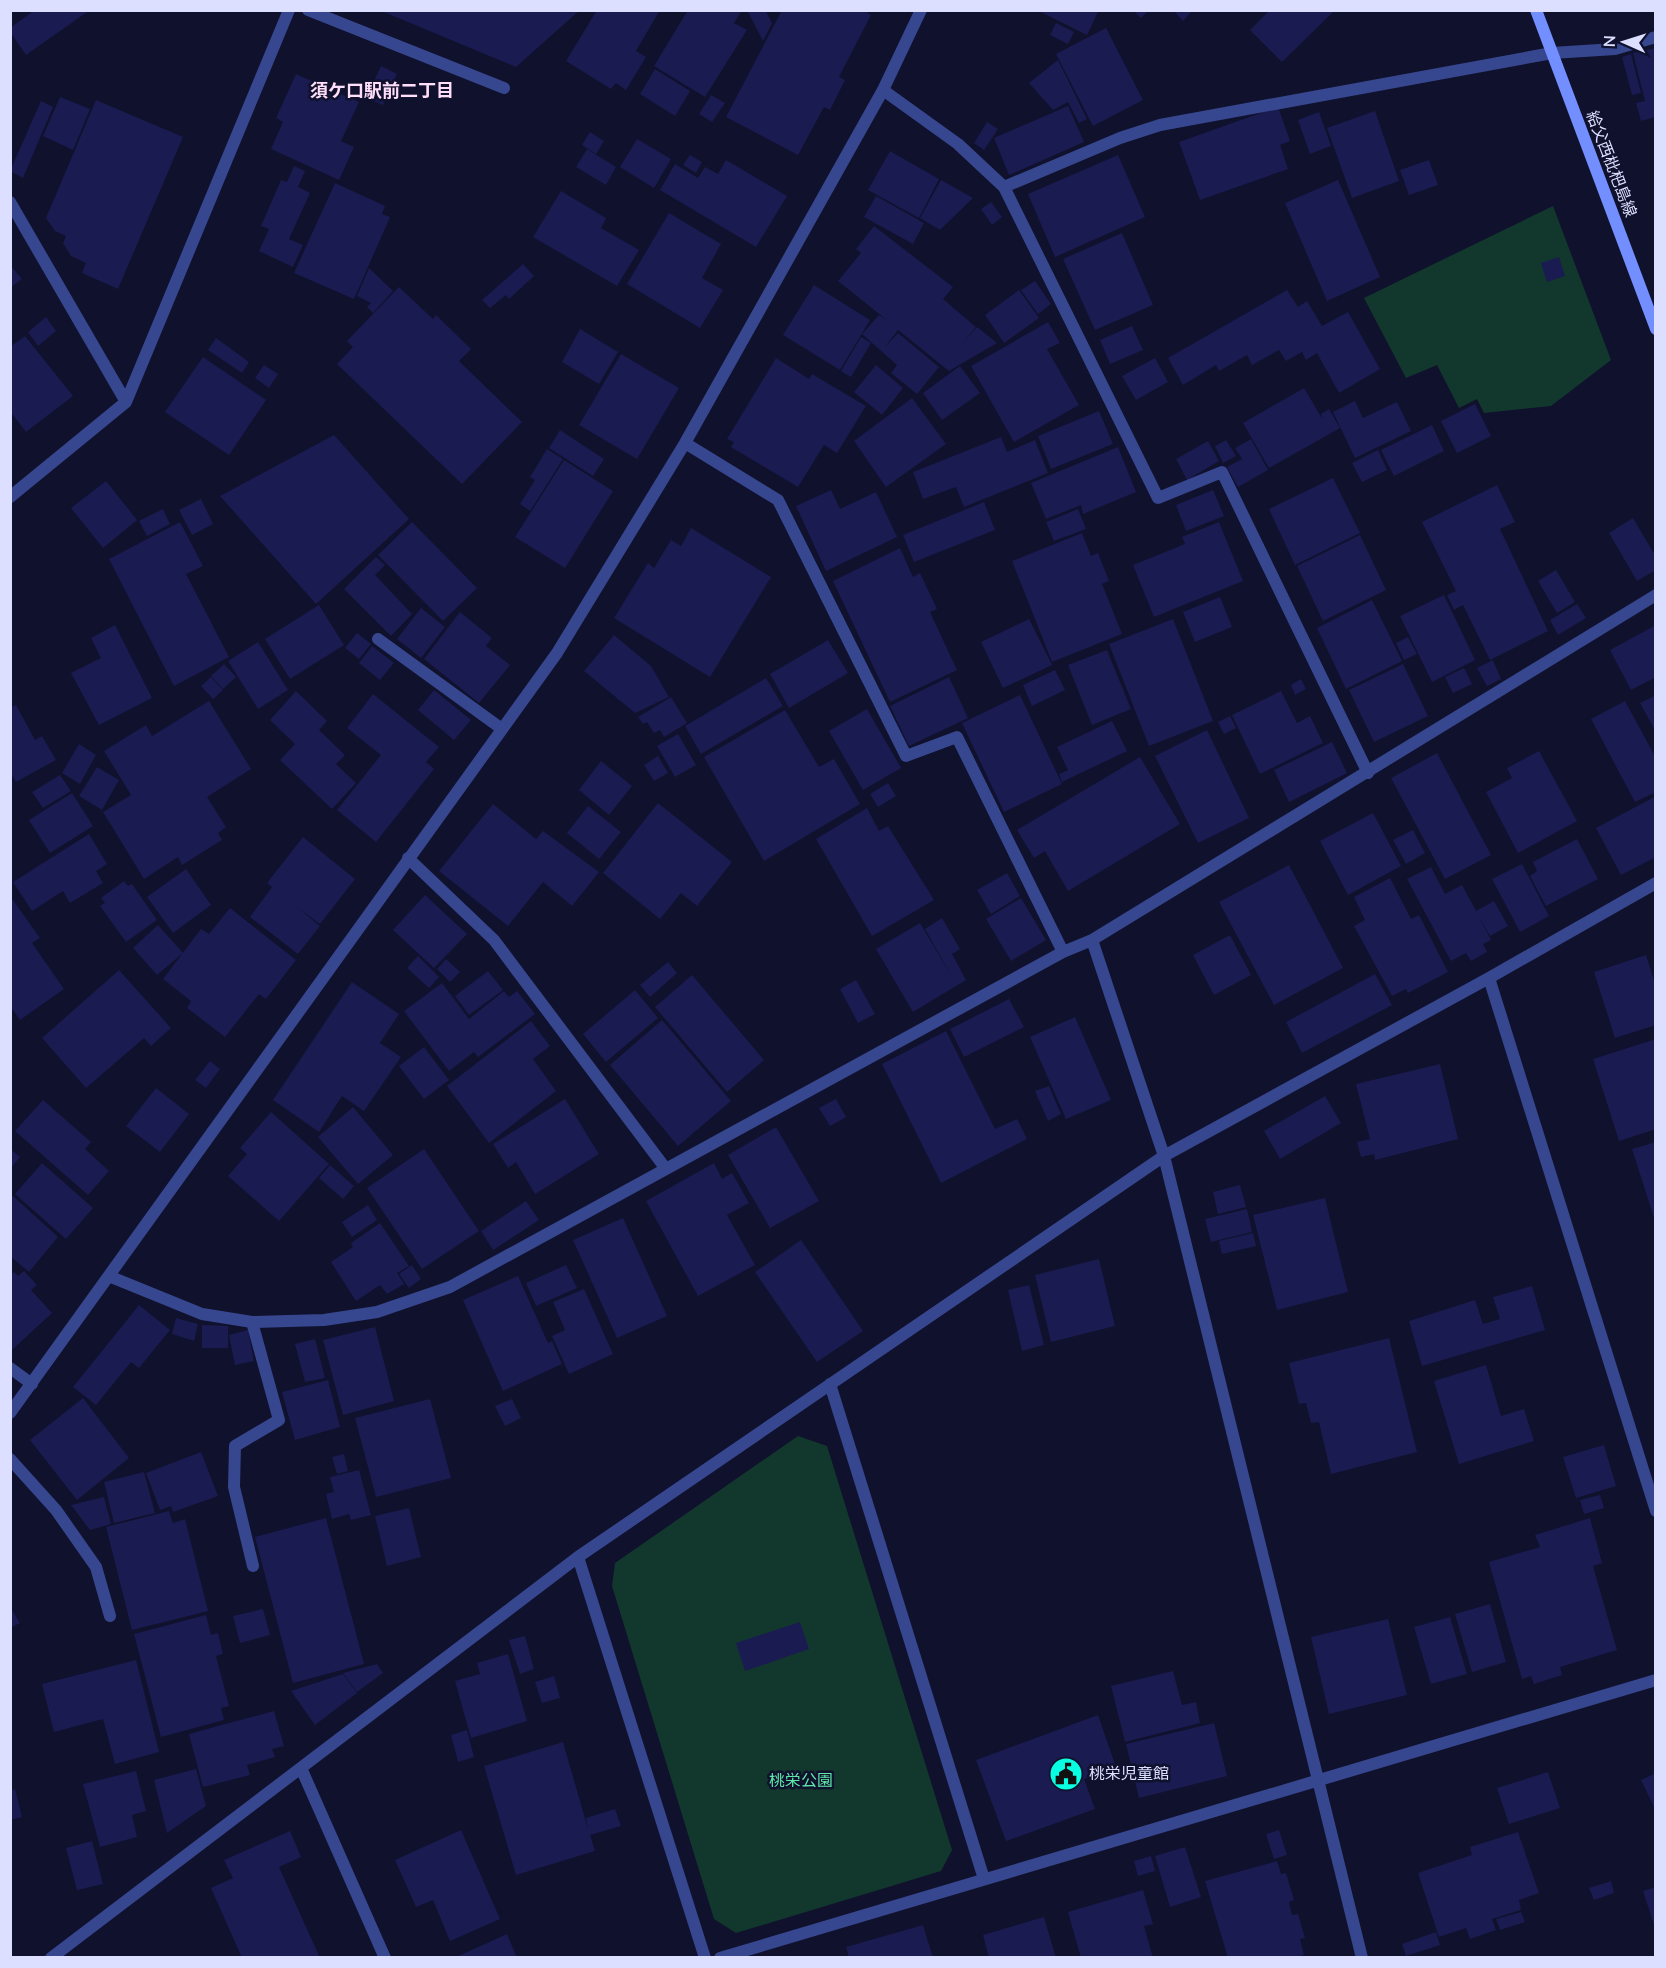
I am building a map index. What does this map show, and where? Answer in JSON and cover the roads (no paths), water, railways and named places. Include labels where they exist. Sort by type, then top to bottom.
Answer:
[{"type":"main road","name":"給父西枇杷島線","points":[[1536,10],[1656,328]]},
{"type":"street","points":[[10,497],[126,402],[289,10]]},
{"type":"street","points":[[308,10],[504,88]]},
{"type":"street","points":[[10,1413],[111,1277],[408,858],[557,653],[685,443],[883,90],[921,10]]},
{"type":"street","points":[[1004,187],[1120,138],[1160,125],[1552,53],[1615,49],[1656,37]]},
{"type":"street","points":[[883,90],[958,144],[1004,187],[1158,498],[1222,472],[1368,772]]},
{"type":"street","points":[[10,202],[126,402]]},
{"type":"street","points":[[685,443],[778,500],[906,756],[957,737],[1063,952]]},
{"type":"street","points":[[111,1277],[202,1314],[252,1322],[324,1320],[377,1312],[450,1287],[1063,952],[1092,940],[1656,596]]},
{"type":"street","points":[[378,639],[502,729]]},
{"type":"street","points":[[408,858],[494,940],[666,1169]]},
{"type":"street","points":[[51,1958],[578,1557],[1164,1156],[1489,978],[1656,883]]},
{"type":"street","points":[[1092,940],[1164,1156],[1320,1780],[1362,1958]]},
{"type":"street","points":[[1489,978],[1656,1511]]},
{"type":"street","points":[[252,1322],[279,1420],[235,1446],[234,1487],[253,1566]]},
{"type":"street","points":[[10,1368],[32,1384]]},
{"type":"street","points":[[831,1384],[984,1879]]},
{"type":"street","points":[[10,1459],[56,1510],[96,1566],[110,1616]]},
{"type":"street","points":[[578,1557],[705,1958]]},
{"type":"street","points":[[720,1958],[1656,1680]]},
{"type":"street","points":[[301,1768],[385,1958]]},
{"type":"place","name":"桃栄児童館","points":[[1066,1774]]},
{"type":"district","name":"須ケ口駅前二丁目","points":[[382,91]]},
{"type":"park label","name":"桃栄公園","points":[[801,1781]]}]
